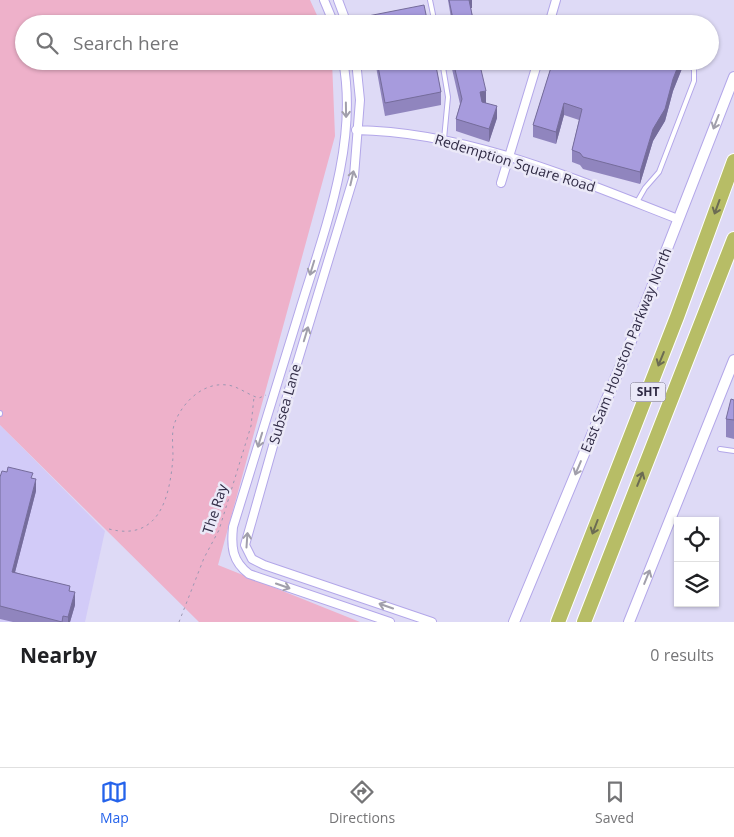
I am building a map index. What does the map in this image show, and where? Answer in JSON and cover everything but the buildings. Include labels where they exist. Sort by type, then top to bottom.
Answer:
[{"type":"highway","name":"SHT","points":[[558,622],[677,317],[734,161]]},
{"type":"highway","name":"SHT","points":[[584,622],[706,315],[734,239]]},
{"type":"highway","points":[[706,315],[734,257]]},
{"type":"main road","name":"East Sam Houston Parkway North","points":[[514,622],[630,341],[734,77]]},
{"type":"main road","points":[[629,622],[734,360]]},
{"type":"street","points":[[324,0],[330,15]]},
{"type":"street","points":[[338,0],[344,15]]},
{"type":"street","points":[[552,15],[556,0]]},
{"type":"street","name":"Subsea Lane","points":[[343,70],[346,130],[335,186],[233,527],[231,548],[241,568],[254,576],[390,622]]},
{"type":"street","name":"Subsea Lane","points":[[357,70],[360,100],[354,176],[288,393],[245,545],[252,558],[257,562],[432,622]]},
{"type":"street","points":[[501,183],[535,70]]},
{"type":"street","name":"Redemption Square Road","points":[[346,130],[444,139],[590,184],[678,219]]},
{"type":"lane","points":[[430,0],[433,15]]},
{"type":"lane","points":[[444,70],[448,97],[444,139]]},
{"type":"lane","points":[[637,203],[645,188],[659,172],[694,81],[694,70]]},
{"type":"lane","points":[[720,448],[734,451]]},
{"type":"path","points":[[109,529],[130,532],[136,530],[148,525],[161,511],[170,482],[174,424],[187,402],[193,396],[207,388],[221,385],[234,386],[254,397],[263,397],[276,388]]},
{"type":"path","name":"The Ray","points":[[180,622],[204,558],[219,530],[251,426],[254,397]]},
{"type":"shaded area","points":[[0,0],[310,0],[317,15],[15,15],[15,70],[332,70],[335,136],[218,565],[360,622],[199,622],[0,425]]},
{"type":"shaded area","points":[[0,425],[105,531],[85,622],[0,622]]}]
